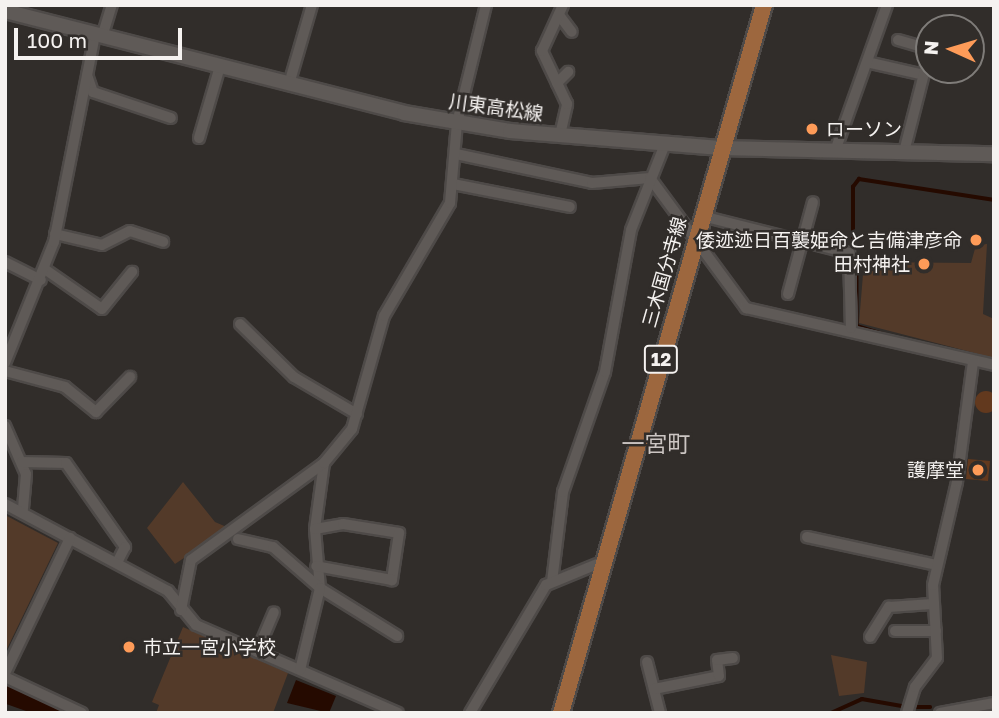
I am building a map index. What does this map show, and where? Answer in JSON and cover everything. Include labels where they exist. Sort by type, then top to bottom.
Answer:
[{"type":"main road","name":"三木国分寺線","points":[[561,713],[720,148],[764,5]]},
{"type":"main road","name":"川東高松線","points":[[12,10],[99,36],[457,123],[559,135],[720,148],[994,154]]},
{"type":"street","points":[[5,363],[46,270],[87,74],[99,36],[113,5]]},
{"type":"street","points":[[289,84],[312,5]]},
{"type":"street","points":[[181,610],[191,560],[324,463],[358,415],[384,316],[450,203],[457,123],[486,5]]},
{"type":"street","points":[[835,151],[871,63],[887,5]]},
{"type":"street","points":[[561,10],[572,32]]},
{"type":"street","points":[[559,135],[567,104],[542,51],[561,10]]},
{"type":"street","points":[[898,40],[915,46]]},
{"type":"street","points":[[871,63],[915,73]]},
{"type":"street","points":[[199,138],[220,66]]},
{"type":"street","points":[[557,83],[568,72]]},
{"type":"street","points":[[87,74],[93,92],[171,118]]},
{"type":"street","points":[[904,152],[922,84]]},
{"type":"street","points":[[470,713],[552,582],[563,492],[605,372],[631,230],[665,144]]},
{"type":"street","points":[[456,154],[592,183],[650,178]]},
{"type":"street","points":[[650,178],[747,308],[851,328],[973,362],[994,365]]},
{"type":"street","points":[[453,184],[570,207]]},
{"type":"street","points":[[788,294],[813,202]]},
{"type":"street","points":[[702,216],[849,253],[851,328]]},
{"type":"street","points":[[55,234],[102,245],[130,231],[163,242]]},
{"type":"street","points":[[5,262],[41,280]]},
{"type":"street","points":[[46,270],[103,309],[132,272]]},
{"type":"street","points":[[240,324],[293,377],[358,415]]},
{"type":"street","points":[[907,713],[915,687],[937,657],[932,604],[936,565],[957,482],[973,362]]},
{"type":"street","points":[[5,370],[65,387],[96,412],[130,377]]},
{"type":"street","points":[[5,426],[9,446],[22,462],[23,511]]},
{"type":"street","points":[[22,462],[66,463],[125,547],[117,563]]},
{"type":"street","points":[[300,670],[320,588],[316,566],[315,529],[324,463]]},
{"type":"street","points":[[5,504],[23,511],[168,591],[196,625],[398,713]]},
{"type":"street","points":[[315,529],[343,524],[399,533],[392,580],[316,566]]},
{"type":"street","points":[[807,537],[936,565]]},
{"type":"street","points":[[70,538],[5,675],[82,713]]},
{"type":"street","points":[[238,539],[274,547],[320,588],[397,636]]},
{"type":"street","points":[[552,582],[602,562]]},
{"type":"street","points":[[870,637],[889,607],[932,604]]},
{"type":"street","points":[[257,652],[274,612]]},
{"type":"street","points":[[895,631],[936,631]]},
{"type":"street","points":[[654,689],[719,676],[717,660],[733,658]]},
{"type":"street","points":[[647,662],[660,713]]},
{"type":"street","points":[[940,713],[994,703]]},
{"type":"shaded area","points":[[987,244],[983,314],[994,319],[994,358],[859,323],[864,262],[971,263],[976,245]]},
{"type":"shaded area","points":[[183,482],[215,522],[229,528],[175,564],[147,528]]},
{"type":"shaded area","points":[[5,515],[58,543],[5,653]]},
{"type":"shaded area","points":[[183,627],[288,673],[273,713],[156,713],[159,705],[152,702]]},
{"type":"shaded area","points":[[831,655],[867,662],[864,693],[839,696]]},
{"type":"shaded area","points":[[296,680],[336,696],[329,713],[287,703]]},
{"type":"building","points":[[986,391],[994,394],[997,402],[994,410],[986,413],[978,410],[975,402],[978,394]]},
{"type":"building","name":"護摩堂","points":[[968,459],[990,461],[988,481],[966,479]]},
{"type":"waterway","points":[[853,242],[853,187],[859,179],[994,200]]},
{"type":"waterway","points":[[857,265],[857,326],[889,336]]},
{"type":"waterway","points":[[5,692],[64,713]]},
{"type":"waterway","points":[[831,713],[862,699],[901,706]]},
{"type":"waterway","points":[[915,707],[930,707]]},
{"type":"place","name":"ローソン","points":[[812,129]]},
{"type":"place","name":"倭迹迹日百襲姫命と吉備津彦命","points":[[976,240]]},
{"type":"place","name":"田村神社","points":[[924,264]]},
{"type":"place","name":"護摩堂","points":[[978,470]]},
{"type":"place","name":"市立一宮小学校","points":[[129,647]]},
{"type":"district","name":"一宮町","points":[[656,443]]}]
